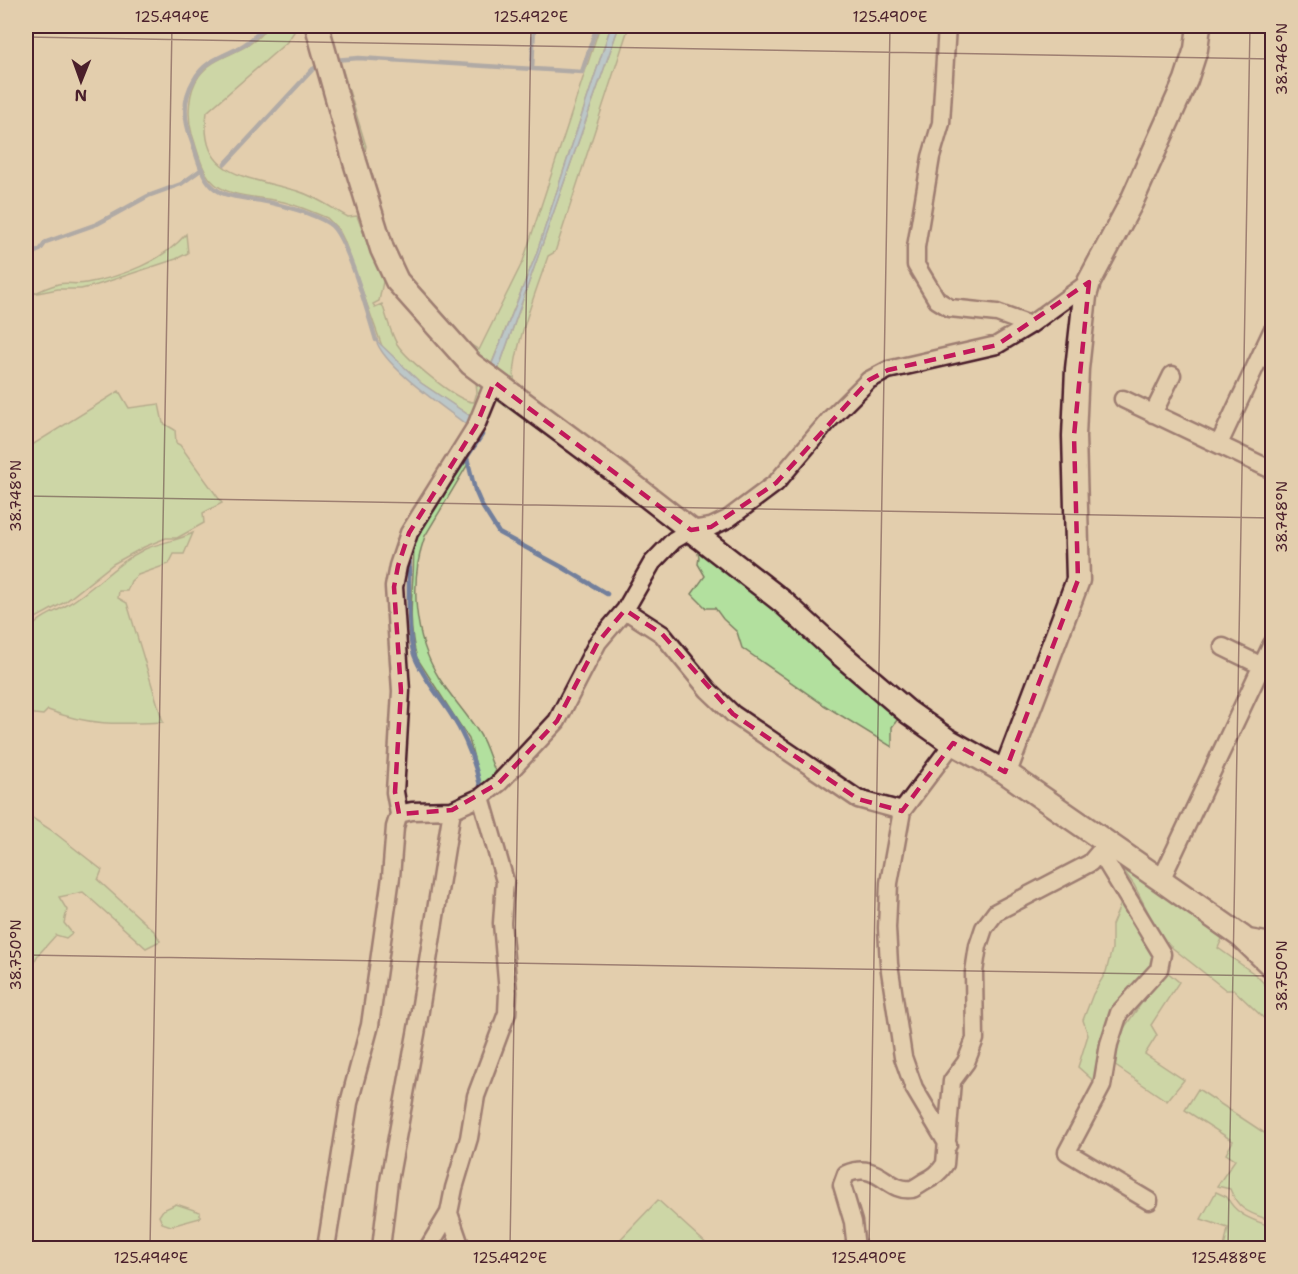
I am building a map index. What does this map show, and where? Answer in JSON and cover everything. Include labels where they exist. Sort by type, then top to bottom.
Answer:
[{"type":"street","points":[[317,26],[382,249],[397,281],[471,364],[783,602],[908,712],[953,744],[1005,772],[1103,847],[1161,880],[1242,937],[1272,966]]},
{"type":"street","points":[[946,26],[941,123],[931,157],[916,247],[916,265],[937,300],[950,308],[997,313],[1030,325]]},
{"type":"street","points":[[1005,772],[1078,580],[1074,436],[1077,369],[1085,296],[1089,282],[1131,203],[1186,80],[1196,49],[1199,26]]},
{"type":"street","points":[[399,814],[412,811],[452,810],[481,797],[499,783],[557,720],[598,642],[625,610],[652,563],[674,540],[691,530],[711,527],[728,519],[776,483],[830,419],[869,380],[888,370],[997,345],[1030,325],[1089,282]]},
{"type":"street","points":[[1219,444],[1272,331]]},
{"type":"street","points":[[1153,414],[1172,375]]},
{"type":"street","points":[[326,1248],[349,1103],[370,1025],[391,877],[395,827],[399,814],[395,792],[400,691],[394,587],[398,566],[409,533],[476,426],[494,382]]},
{"type":"street","points":[[1123,399],[1272,470]]},
{"type":"street","points":[[625,610],[662,634],[708,690],[733,714],[858,799],[902,811]]},
{"type":"street","points":[[1161,880],[1272,644]]},
{"type":"street","points":[[1222,647],[1262,666]]},
{"type":"street","points":[[948,1145],[914,1088],[903,1057],[887,928],[889,883],[902,811],[953,744]]},
{"type":"street","points":[[428,1248],[449,1213],[469,1138],[476,1096],[507,1013],[508,992],[502,923],[505,881],[481,797]]},
{"type":"street","points":[[381,1248],[389,1181],[418,1023],[452,810]]},
{"type":"street","points":[[856,1248],[853,1222],[842,1185],[846,1174],[857,1169],[870,1170],[900,1187],[912,1189],[938,1175],[945,1164],[952,1081],[966,1062],[975,1039],[974,972],[978,946],[984,928],[996,912],[1090,863],[1103,847]]},
{"type":"street","points":[[1103,847],[1162,954],[1159,969],[1119,1013],[1109,1044],[1102,1086],[1067,1152],[1149,1201]]},
{"type":"street","points":[[1242,937],[1272,942]]},
{"type":"street","points":[[449,1213],[461,1248]]},
{"type":"highlighted area","points":[[1089,282],[1074,436],[1078,580],[1005,772],[953,743],[902,811],[858,799],[733,714],[662,634],[625,610],[598,642],[557,721],[499,783],[452,810],[399,814],[395,792],[401,691],[394,587],[398,566],[409,533],[476,426],[494,382],[691,530],[711,527],[776,483],[869,380],[888,370],[997,345]]},
{"type":"green space","points":[[267,26],[295,26],[287,42],[207,112],[206,133],[210,150],[218,162],[229,170],[301,192],[348,217],[357,216],[373,259],[384,277],[379,301],[373,304],[375,307],[382,304],[390,329],[402,351],[445,388],[474,402],[477,392],[476,383],[446,352],[377,245],[481,383],[481,392],[473,418],[421,383],[383,349],[344,240],[339,230],[327,218],[284,202],[226,191],[211,180],[205,170],[189,120],[195,82],[206,68],[251,43]]},
{"type":"green space","points":[[600,26],[611,26],[536,255],[489,370],[497,373],[619,26],[629,26],[555,252],[548,256],[525,323],[516,361],[514,376],[516,386],[492,375],[395,264],[332,61],[340,61],[394,249],[404,270],[471,345],[479,350],[523,261]]},
{"type":"green space","points":[[186,234],[188,253],[176,259],[81,289],[58,289],[32,294],[58,284],[86,283],[127,272],[154,260],[177,244]]},
{"type":"green space","points":[[119,391],[129,408],[159,404],[163,423],[175,430],[176,443],[180,445],[222,503],[203,513],[204,523],[177,538],[166,538],[144,547],[113,564],[65,602],[32,620],[26,627],[26,443],[29,447]]},
{"type":"green space","points":[[498,394],[677,530],[651,554],[670,533],[672,529],[669,525],[497,400]]},
{"type":"green space","points":[[467,460],[468,464],[425,536],[417,571],[416,590],[419,627],[431,662],[439,678],[482,738],[497,775],[482,789],[469,739],[417,658],[412,627],[415,537]]},
{"type":"green space","points":[[193,533],[184,554],[174,554],[169,564],[138,575],[131,581],[127,591],[119,591],[118,598],[127,603],[163,722],[105,723],[77,719],[48,710],[43,715],[26,713],[26,633],[40,620],[87,592],[134,555]]},
{"type":"green space","points":[[693,535],[900,716],[892,727],[892,747],[824,705],[742,648],[737,632],[715,608],[706,608],[692,594],[705,576],[698,564],[697,550],[681,541]]},
{"type":"green space","points":[[26,814],[51,830],[102,870],[98,880],[155,932],[160,941],[146,948],[83,892],[59,897],[67,910],[64,923],[72,933],[66,938],[56,935],[38,955],[26,976]]},
{"type":"green space","points":[[1112,854],[1225,932],[1218,948],[1256,975],[1272,992],[1272,1026],[1234,990],[1226,990],[1161,937],[1134,885]]},
{"type":"green space","points":[[1122,901],[1154,959],[1115,1009],[1097,1084],[1078,1067],[1088,1035],[1083,1020],[1093,994],[1106,972],[1112,949],[1112,925]]},
{"type":"green space","points":[[1165,970],[1179,982],[1151,1025],[1157,1035],[1145,1054],[1184,1080],[1167,1101],[1114,1065],[1119,1035]]},
{"type":"green space","points":[[1198,1089],[1272,1138],[1272,1221],[1246,1211],[1237,1203],[1230,1189],[1217,1186],[1235,1160],[1226,1154],[1233,1141],[1185,1110]]},
{"type":"green space","points":[[1216,1192],[1227,1197],[1240,1213],[1272,1227],[1270,1248],[1224,1248],[1228,1228],[1201,1219]]},
{"type":"green space","points":[[658,1200],[711,1248],[612,1248]]},
{"type":"green space","points":[[176,1204],[200,1212],[200,1218],[171,1226],[162,1223],[159,1216],[163,1210]]},
{"type":"water","points":[[611,26],[619,26],[497,373],[489,371],[536,255]]},
{"type":"water","points":[[376,340],[421,383],[473,418],[468,426],[403,374],[381,351]]},
{"type":"waterway","points":[[265,26],[245,45],[208,64],[198,74],[190,88],[186,103],[186,118],[200,166],[213,187],[222,193],[292,208],[326,221],[332,226],[345,247],[376,340]]},
{"type":"waterway","points":[[532,69],[534,26]]},
{"type":"waterway","points":[[334,60],[359,58],[582,72],[597,26]]},
{"type":"waterway","points":[[225,164],[313,69],[321,65]]},
{"type":"waterway","points":[[26,263],[46,242],[97,224],[148,196],[181,184],[202,169]]},
{"type":"waterway","points":[[456,473],[482,435]]},
{"type":"waterway","points":[[467,458],[475,490],[499,533],[607,594]]},
{"type":"waterway","points":[[410,551],[409,606],[412,648],[422,672],[462,733],[481,789]]}]
